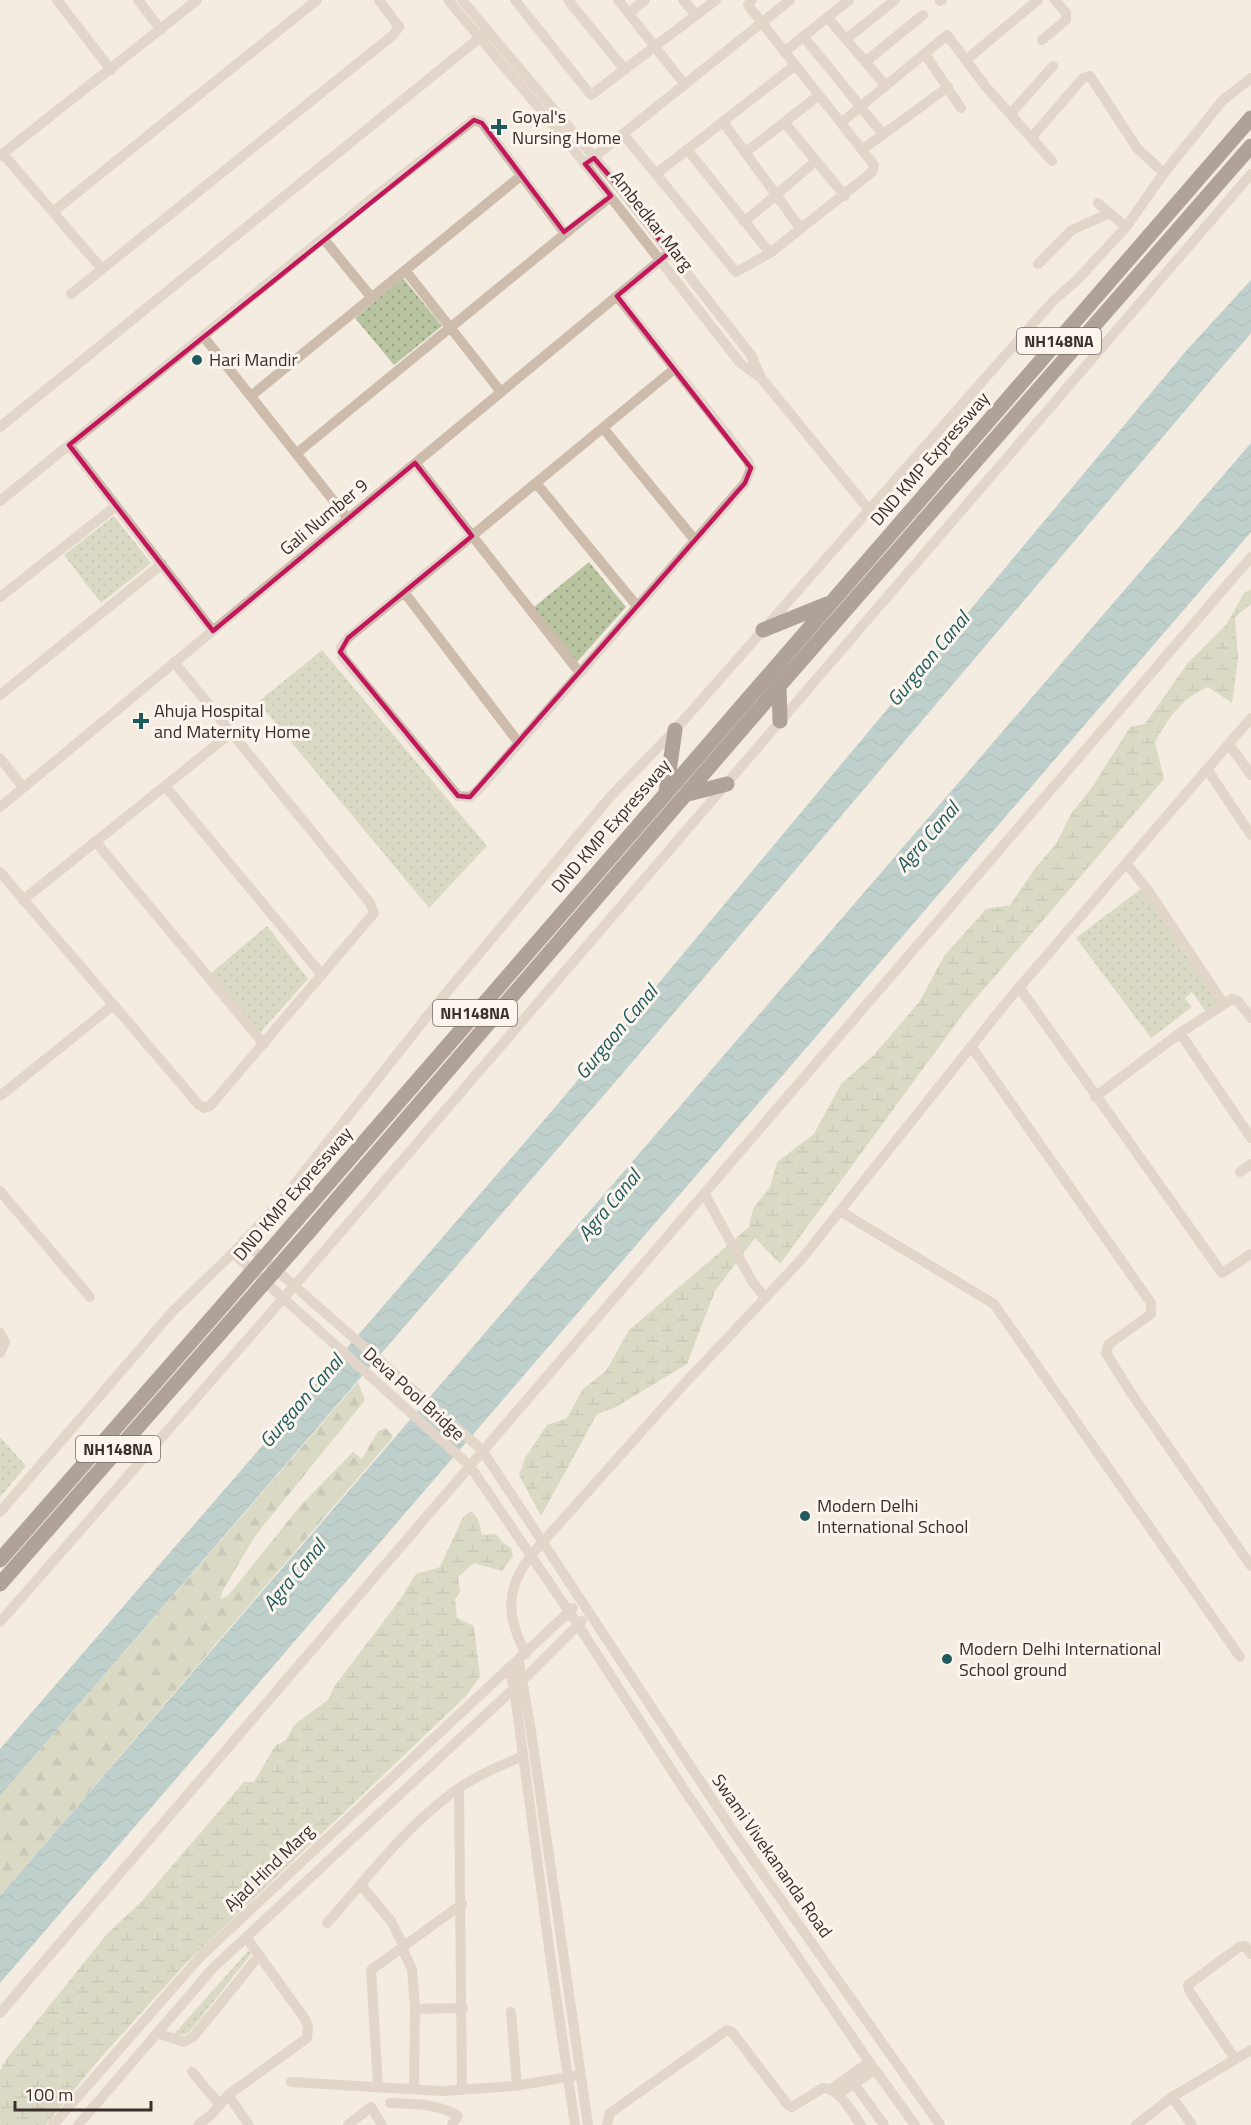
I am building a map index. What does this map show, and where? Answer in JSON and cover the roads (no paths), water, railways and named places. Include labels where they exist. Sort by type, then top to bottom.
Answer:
[{"type":"highway","name":"DND KMP Expressway","points":[[0,1560],[1251,118]]},
{"type":"highway","name":"DND KMP Expressway","points":[[0,1584],[631,860],[779,686],[1251,147]]},
{"type":"highway","points":[[763,630],[830,603]]},
{"type":"highway","points":[[779,686],[780,721]]},
{"type":"highway","points":[[661,798],[675,730]]},
{"type":"highway","points":[[688,794],[727,784]]},
{"type":"street","points":[[57,0],[111,70]]},
{"type":"street","points":[[138,0],[161,30]]},
{"type":"street","points":[[102,269],[54,211],[2,155],[197,0]]},
{"type":"street","points":[[54,211],[317,0]]},
{"type":"street","points":[[71,294],[392,36],[399,27],[380,0]]},
{"type":"street","name":"Ambedkar Marg","points":[[448,0],[484,35],[590,161],[665,256]]},
{"type":"street","name":"Ambedkar Marg","points":[[462,0],[484,35]]},
{"type":"street","points":[[515,0],[590,95],[716,0]]},
{"type":"street","points":[[568,0],[625,70]]},
{"type":"street","points":[[618,0],[685,85]]},
{"type":"street","points":[[629,13],[645,0]]},
{"type":"street","points":[[683,0],[696,15]]},
{"type":"street","points":[[624,135],[733,271],[740,272],[770,253],[845,196],[875,169],[863,149],[794,66],[748,5],[752,0]]},
{"type":"street","points":[[590,161],[790,0]]},
{"type":"street","points":[[784,52],[849,0]]},
{"type":"street","points":[[846,39],[895,0]]},
{"type":"street","points":[[966,60],[1038,0]]},
{"type":"street","points":[[1042,40],[1066,20],[1065,13],[1055,0]]},
{"type":"street","points":[[865,62],[923,15]]},
{"type":"street","points":[[827,17],[885,85]]},
{"type":"street","points":[[0,427],[484,35]]},
{"type":"street","points":[[842,122],[947,35],[986,87],[1052,161]]},
{"type":"street","points":[[803,36],[882,133]]},
{"type":"street","points":[[925,54],[960,108]]},
{"type":"street","points":[[656,174],[794,66]]},
{"type":"street","points":[[1011,113],[1053,66]]},
{"type":"street","points":[[1032,136],[1083,78],[1090,76],[1137,148],[1164,173]]},
{"type":"street","points":[[0,1512],[172,1312],[278,1205],[436,1005],[603,805],[675,730],[1053,301],[1077,280],[1126,227],[1164,173],[1222,101],[1251,78]]},
{"type":"street","points":[[863,149],[948,87]]},
{"type":"street","points":[[746,152],[818,96]]},
{"type":"street","points":[[0,501],[323,238],[474,120],[482,123],[564,232]]},
{"type":"street","points":[[723,122],[801,229]]},
{"type":"street","points":[[784,122],[845,196]]},
{"type":"street","points":[[687,148],[770,253]]},
{"type":"street","name":"Ambedkar Marg","points":[[590,161],[610,196],[751,355],[761,378],[869,510]]},
{"type":"street","points":[[744,222],[816,161]]},
{"type":"street","points":[[0,1622],[296,1284],[1251,174]]},
{"type":"street","points":[[251,396],[522,175]]},
{"type":"street","points":[[297,453],[610,196]]},
{"type":"street","points":[[1098,203],[1126,227]]},
{"type":"street","points":[[1038,264],[1072,230],[1110,213]]},
{"type":"street","points":[[323,238],[372,298]]},
{"type":"street","name":"Gali Number 9","points":[[0,807],[665,256]]},
{"type":"street","points":[[405,270],[501,392]]},
{"type":"street","points":[[617,296],[751,468],[745,483],[478,790],[465,798],[458,796],[342,656],[341,647],[348,638],[673,370]]},
{"type":"street","points":[[203,336],[348,519]]},
{"type":"street","points":[[603,428],[694,539]]},
{"type":"street","points":[[69,445],[213,631]]},
{"type":"street","points":[[415,464],[580,673]]},
{"type":"street","points":[[536,483],[637,606]]},
{"type":"street","points":[[0,597],[116,506]]},
{"type":"street","points":[[0,2013],[1251,557]]},
{"type":"street","points":[[0,695],[162,564]]},
{"type":"street","points":[[404,592],[519,743]]},
{"type":"street","points":[[0,872],[112,1005],[204,1108],[210,1106],[372,916],[373,908],[174,662]]},
{"type":"street","points":[[576,2125],[523,1756],[518,1684],[522,1658],[510,1593],[519,1571],[685,1383],[800,1261],[1019,987],[1251,718]]},
{"type":"street","points":[[23,900],[231,733]]},
{"type":"street","points":[[1229,744],[1251,775]]},
{"type":"street","points":[[0,758],[23,788]]},
{"type":"street","points":[[1207,769],[1251,835]]},
{"type":"street","points":[[165,786],[322,975]]},
{"type":"street","points":[[95,841],[264,1044]]},
{"type":"street","points":[[1126,863],[1156,902],[1224,1004]]},
{"type":"street","points":[[1019,987],[1222,1273],[1251,1254]]},
{"type":"street","points":[[1095,1097],[1180,1033],[1224,1004],[1235,999],[1251,1018]]},
{"type":"street","points":[[0,1096],[112,1005]]},
{"type":"street","points":[[1180,1033],[1251,1138]]},
{"type":"street","points":[[971,1046],[1151,1303],[1151,1314],[1109,1344],[1106,1353],[1131,1394],[1251,1566]]},
{"type":"street","points":[[1240,1172],[1250,1165]]},
{"type":"street","points":[[0,1191],[90,1298]]},
{"type":"street","points":[[704,1193],[765,1298]]},
{"type":"street","points":[[840,1211],[994,1304],[1240,1657]]},
{"type":"street","name":"Swami Vivekananda Road","points":[[243,1241],[296,1284],[482,1450],[588,1615],[735,1834],[940,2125]]},
{"type":"street","name":"Deva Pool Bridge","points":[[233,1252],[470,1466],[578,1624],[685,1791],[872,2066],[915,2125]]},
{"type":"street","points":[[0,1332],[5,1342],[0,1353]]},
{"type":"street","name":"Ajad Hind Marg","points":[[53,2125],[225,1933],[407,1761],[510,1670],[580,1602]]},
{"type":"street","points":[[78,2125],[213,1968],[518,1684],[588,1615]]},
{"type":"street","points":[[510,1670],[518,1684],[582,2075],[588,2125]]},
{"type":"street","points":[[327,1923],[413,1827],[459,1788],[523,1756]]},
{"type":"street","points":[[459,1788],[462,1904],[462,2090]]},
{"type":"street","points":[[361,1885],[391,1921],[412,1969],[414,2089]]},
{"type":"street","points":[[378,2086],[371,1970],[462,1904]]},
{"type":"street","points":[[198,2125],[228,2095],[307,2038],[308,2027],[305,2019],[258,1957],[246,1937]]},
{"type":"street","points":[[1235,2060],[1190,1992],[1188,1985],[1239,1947],[1245,1946],[1251,1954]]},
{"type":"street","points":[[157,2033],[184,2042],[193,2037],[258,1957]]},
{"type":"street","points":[[414,2009],[463,2008]]},
{"type":"street","points":[[511,2012],[518,2086]]},
{"type":"street","points":[[607,2125],[606,2119],[610,2113],[727,2030],[732,2032],[788,2105],[795,2106],[824,2088],[835,2092],[861,2125]]},
{"type":"street","points":[[123,2045],[136,2057]]},
{"type":"street","points":[[1136,2125],[1172,2097],[1251,2050]]},
{"type":"street","points":[[835,2092],[855,2085],[872,2066]]},
{"type":"street","points":[[835,2092],[872,2066]]},
{"type":"street","points":[[192,2072],[220,2105]]},
{"type":"street","points":[[291,2082],[462,2090],[518,2086],[582,2075]]},
{"type":"street","points":[[855,2085],[884,2125]]},
{"type":"street","points":[[228,2095],[249,2125]]},
{"type":"street","points":[[1172,2097],[1192,2125]]},
{"type":"street","points":[[390,2103],[428,2104],[452,2112],[458,2116],[452,2125]]},
{"type":"street","points":[[348,2125],[371,2108],[382,2125]]},
{"type":"water","name":"Gurgaon Canal","points":[[1251,280],[1251,333],[635,1059],[0,1796],[0,1749],[557,1105],[1186,351]]},
{"type":"water","name":"Agra Canal","points":[[1251,443],[1251,532],[0,1983],[0,1896]]},
{"type":"place","name":"Goyal's Nursing Home","points":[[499,127]]},
{"type":"place","name":"Hari Mandir","points":[[197,360]]},
{"type":"place","name":"Ahuja Hospital and Maternity Home","points":[[141,721]]},
{"type":"place","name":"Modern Delhi International School","points":[[805,1516]]},
{"type":"place","name":"Modern Delhi International School ground","points":[[947,1659]]}]
